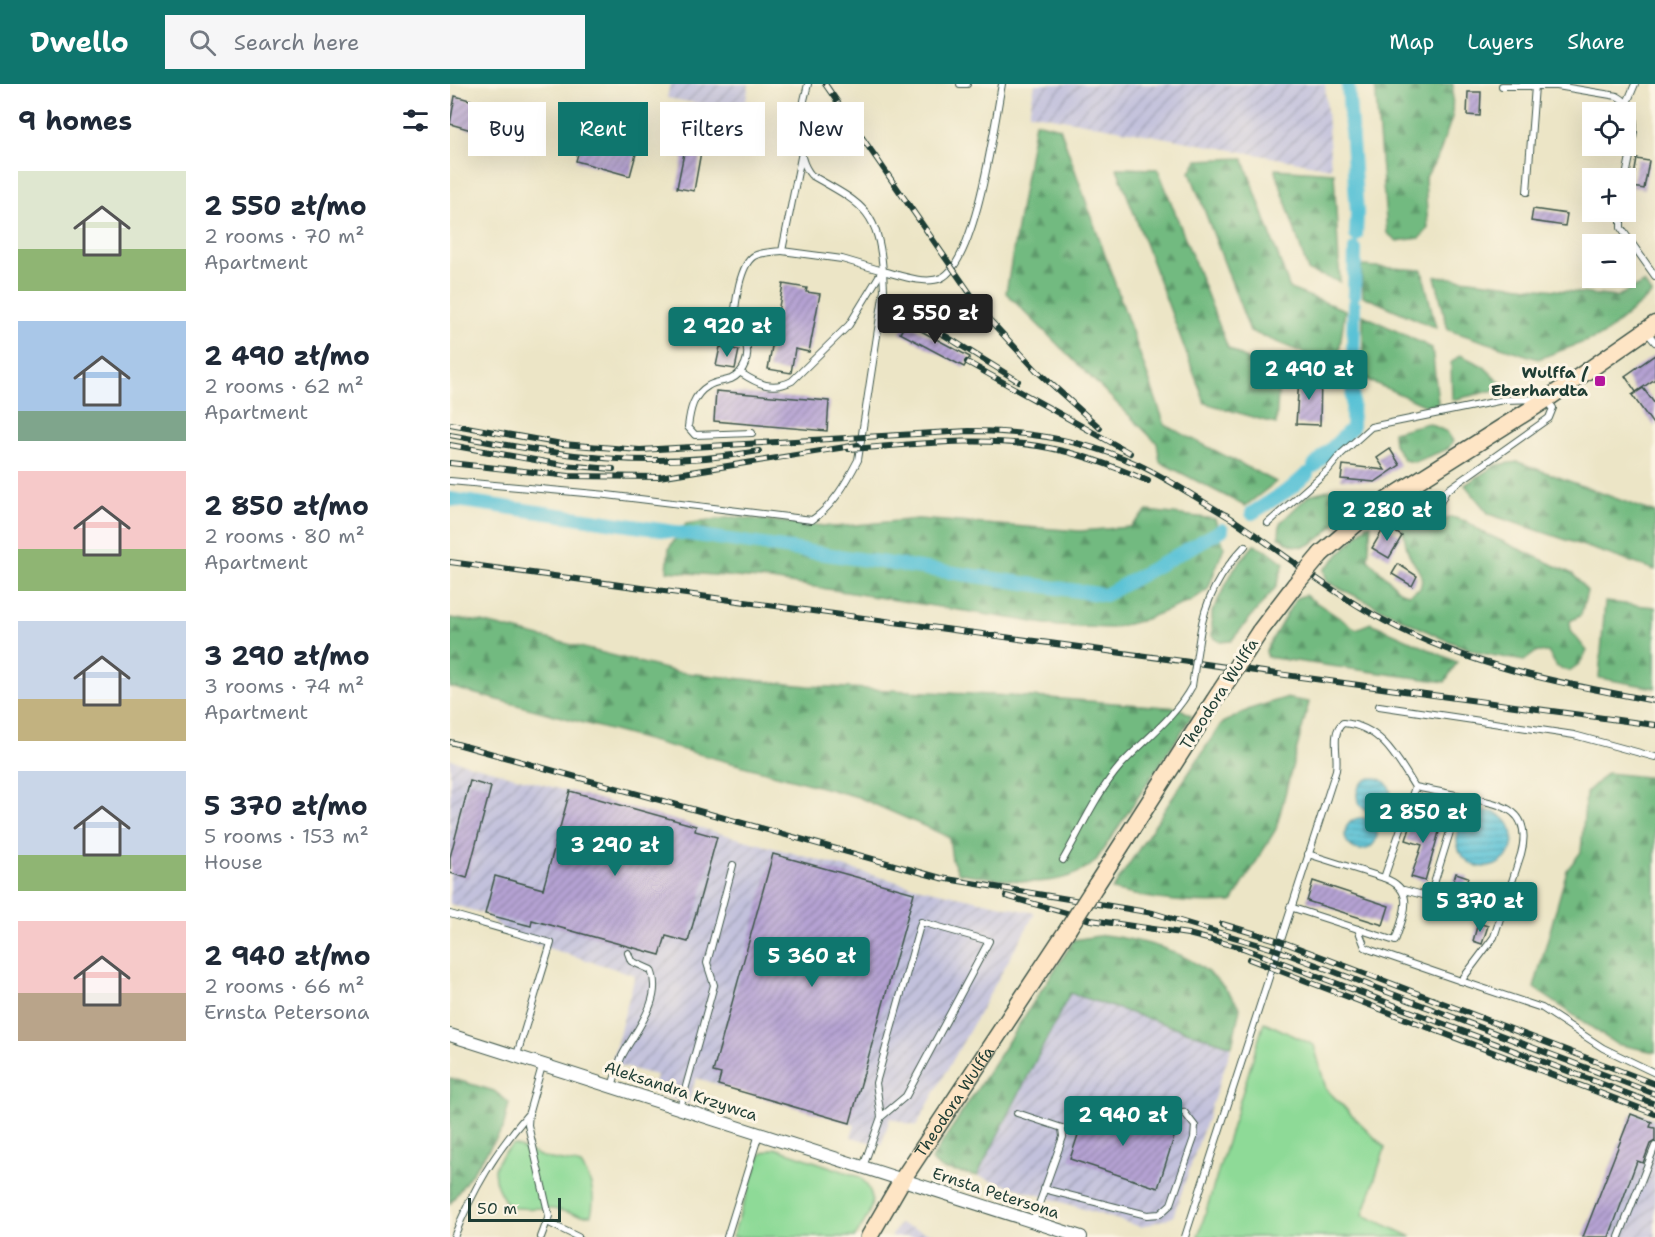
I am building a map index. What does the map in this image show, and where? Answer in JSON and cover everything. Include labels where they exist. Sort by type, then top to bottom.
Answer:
[{"type":"street","name":"Theodora Wulffa","points":[[869,1237],[902,1179],[1068,929],[1260,631],[1321,554],[1373,509],[1652,332]]},
{"type":"street","name":"Aleksandra Krzywca","points":[[450,1035],[516,1058],[680,1107],[902,1179]]},
{"type":"street","name":"Ernsta Petersona","points":[[902,1179],[1081,1237]]},
{"type":"lane","points":[[782,251],[801,157],[803,110],[808,84]]},
{"type":"lane","points":[[960,84],[967,84]]},
{"type":"lane","points":[[752,433],[695,435],[688,427],[690,408],[699,393],[710,384],[731,379],[741,373],[747,354],[745,342],[733,327],[741,278],[748,262],[755,255],[782,251],[842,259],[929,281],[943,278],[958,259],[986,180],[1002,84]]},
{"type":"lane","points":[[1627,102],[1635,84]]},
{"type":"lane","points":[[1502,86],[1557,87],[1617,96],[1626,102]]},
{"type":"lane","points":[[1527,192],[1535,86]]},
{"type":"lane","points":[[450,481],[607,495],[812,520],[833,502],[845,486],[858,460],[884,291],[883,271],[878,231],[864,207],[811,175],[801,157]]},
{"type":"lane","points":[[1621,222],[1621,228],[1655,276]]},
{"type":"lane","points":[[741,373],[765,386],[782,386],[792,381],[849,325],[883,271]]},
{"type":"lane","points":[[1268,523],[1328,470],[1341,454],[1371,427],[1503,400],[1546,399],[1553,408],[1549,418],[1446,492],[1431,520]]},
{"type":"lane","points":[[1063,860],[1120,767],[1184,700],[1192,686],[1208,600],[1228,564],[1245,546]]},
{"type":"lane","points":[[1379,706],[1574,735],[1655,757]]},
{"type":"lane","points":[[1185,1237],[1336,770],[1338,759],[1335,737],[1338,727],[1343,723],[1352,723],[1385,741],[1414,787],[1504,805],[1518,817],[1525,840],[1494,937],[1461,981]]},
{"type":"lane","points":[[1384,878],[1414,787]]},
{"type":"lane","points":[[1308,854],[1384,878],[1398,883],[1404,890],[1423,895],[1432,890],[1461,796]]},
{"type":"lane","points":[[680,1107],[714,985],[707,963],[733,865]]},
{"type":"lane","points":[[1290,907],[1395,941],[1405,911],[1404,890]]},
{"type":"lane","points":[[450,914],[551,943],[516,1058]]},
{"type":"lane","points":[[863,1167],[881,1117],[876,1083],[921,922],[989,941],[906,1096],[881,1117]]},
{"type":"lane","points":[[1358,929],[1365,946],[1371,950],[1542,1008],[1603,1048],[1655,1073]]},
{"type":"lane","points":[[612,1086],[622,1058],[645,1018],[653,983],[651,970],[631,961],[628,953]]},
{"type":"lane","points":[[541,1237],[547,1222],[546,1199],[531,1140],[529,1112],[543,1066]]},
{"type":"lane","points":[[454,1237],[462,1215],[501,1145],[529,1112]]},
{"type":"lane","points":[[1044,1189],[1147,1215],[1167,1211],[1194,1138],[1195,1126],[1184,1112]]},
{"type":"lane","points":[[1017,1113],[1062,1128],[1063,1137],[1033,1222]]},
{"type":"lane","points":[[727,1237],[760,1133]]},
{"type":"lane","points":[[1619,1237],[1655,1146]]},
{"type":"lane","points":[[547,1222],[578,1237]]},
{"type":"shaded area","points":[[670,84],[749,84],[746,102],[689,102],[667,98]]},
{"type":"shaded area","points":[[1035,84],[1325,84],[1331,168],[1029,113]]},
{"type":"shaded area","points":[[450,759],[916,887],[1035,913],[916,1126],[890,1118],[881,1145],[851,1137],[855,1125],[850,1123],[696,1078],[688,1104],[652,1092],[656,1075],[611,1064],[635,975],[512,937],[485,914],[450,904]]},
{"type":"shaded area","points":[[1069,993],[1232,1046],[1173,1217],[1141,1227],[977,1176]]},
{"type":"shaded area","points":[[1634,1111],[1655,1119],[1655,1237],[1583,1237]]},
{"type":"shaded area","points":[[899,1224],[943,1237],[891,1237]]},
{"type":"green space","points":[[1375,84],[1453,84],[1452,117],[1440,152],[1425,179],[1428,229],[1420,238],[1397,241],[1387,233]]},
{"type":"green space","points":[[1035,122],[1060,128],[1165,425],[1276,482],[1245,506],[1160,462],[1157,443],[1006,293]]},
{"type":"green space","points":[[1243,158],[1290,289],[1345,310],[1337,367],[1250,331],[1190,172],[1197,160]]},
{"type":"green space","points":[[1117,168],[1158,169],[1228,348],[1279,379],[1276,424],[1205,403]]},
{"type":"green space","points":[[1275,169],[1334,173],[1340,282],[1308,271]]},
{"type":"green space","points":[[1361,266],[1422,270],[1436,328],[1363,296]]},
{"type":"green space","points":[[1435,276],[1616,297],[1644,283],[1652,294],[1603,335],[1538,359],[1448,330]]},
{"type":"green space","points":[[1363,315],[1432,348],[1438,403],[1431,408],[1363,378]]},
{"type":"green space","points":[[1460,355],[1483,366],[1501,383],[1499,389],[1452,400],[1451,363]]},
{"type":"green space","points":[[1428,423],[1447,432],[1453,441],[1448,449],[1414,462],[1404,460],[1394,444],[1393,432]]},
{"type":"green space","points":[[1518,462],[1655,513],[1655,570],[1489,514],[1465,485],[1496,465]]},
{"type":"green space","points":[[1332,489],[1355,489],[1357,499],[1326,533],[1305,546],[1291,544],[1279,537],[1280,523],[1309,495]]},
{"type":"green space","points":[[1402,508],[1426,521],[1438,522],[1451,517],[1466,521],[1482,532],[1573,574],[1587,591],[1581,615],[1570,621],[1571,631],[1587,651],[1579,664],[1569,671],[1557,667],[1548,652],[1536,652],[1524,661],[1480,653],[1441,638],[1327,582],[1324,570],[1367,525],[1371,524],[1368,559],[1401,592],[1409,594],[1420,588],[1422,578],[1409,554],[1404,534],[1395,519],[1397,511]]},
{"type":"green space","points":[[1147,511],[1215,519],[1224,547],[1208,589],[1191,601],[1140,621],[1111,628],[1058,626],[771,580],[667,571],[669,548],[686,524],[733,517],[835,527],[918,519],[1080,531],[1130,527]]},
{"type":"green space","points":[[1254,545],[1267,550],[1284,563],[1276,587],[1231,641],[1220,642],[1212,636],[1212,612],[1234,569]]},
{"type":"green space","points":[[1305,595],[1356,629],[1371,623],[1457,662],[1445,682],[1267,657],[1266,650],[1296,598]]},
{"type":"green space","points":[[1605,602],[1655,607],[1655,688],[1599,678]]},
{"type":"green space","points":[[450,618],[482,622],[677,672],[808,686],[1049,698],[1179,708],[1192,716],[1095,862],[1080,872],[1064,878],[1047,881],[1012,881],[959,873],[952,860],[949,837],[858,797],[450,687]]},
{"type":"green space","points":[[1285,698],[1309,702],[1276,829],[1232,902],[1172,901],[1112,890],[1221,724],[1250,709]]},
{"type":"green space","points":[[1607,773],[1655,778],[1655,1052],[1616,1044],[1534,988],[1567,870],[1581,852],[1586,793]]},
{"type":"green space","points":[[1104,935],[1163,948],[1181,955],[1213,976],[1240,1008],[1232,1046],[1070,993],[977,1176],[941,1169],[931,1160],[1074,940]]},
{"type":"green space","points":[[1264,1022],[1314,1045],[1326,1089],[1385,1148],[1363,1215],[1412,1237],[1198,1237]]},
{"type":"green space","points":[[450,1078],[494,1091],[509,1103],[503,1129],[450,1204]]},
{"type":"green space","points":[[513,1145],[546,1158],[581,1165],[592,1189],[591,1215],[553,1209],[509,1207],[499,1190],[494,1175],[499,1160]]},
{"type":"green space","points":[[775,1148],[860,1177],[867,1185],[872,1199],[869,1214],[855,1237],[732,1237],[761,1154]]},
{"type":"water","points":[[1374,778],[1386,783],[1391,795],[1386,807],[1374,812],[1362,807],[1357,795],[1362,783]]},
{"type":"water","points":[[1479,811],[1491,811],[1501,815],[1509,823],[1513,839],[1509,855],[1501,863],[1491,867],[1479,867],[1469,863],[1461,855],[1457,845],[1457,833],[1461,823],[1469,815]]},
{"type":"water","points":[[1361,818],[1372,823],[1377,834],[1372,845],[1361,850],[1350,845],[1345,834],[1350,823]]},
{"type":"building","points":[[1468,92],[1481,92],[1480,116],[1467,115]]},
{"type":"building","points":[[455,96],[477,102],[468,102],[468,129],[450,124]]},
{"type":"building","points":[[577,156],[635,156],[630,176],[576,161]]},
{"type":"building","points":[[683,156],[700,156],[694,191],[677,188]]},
{"type":"building","points":[[1637,159],[1649,161],[1644,189],[1636,188]]},
{"type":"building","points":[[1533,209],[1567,214],[1565,226],[1531,221]]},
{"type":"building","points":[[783,284],[807,288],[806,292],[820,294],[809,352],[795,349],[791,373],[768,369]]},
{"type":"building","points":[[906,323],[970,357],[964,367],[900,333]]},
{"type":"building","points":[[720,347],[739,350],[735,369],[716,366]]},
{"type":"building","points":[[1655,355],[1655,379],[1636,392],[1625,376]]},
{"type":"building","points":[[1299,377],[1321,377],[1320,425],[1296,424]]},
{"type":"building","points":[[1643,388],[1655,404],[1655,427],[1632,395]]},
{"type":"building","points":[[716,391],[829,401],[827,431],[714,421]]},
{"type":"building","points":[[1390,449],[1400,465],[1375,482],[1341,479],[1343,465],[1385,470],[1377,458]]},
{"type":"building","points":[[1385,526],[1402,536],[1389,558],[1372,548]]},
{"type":"building","points":[[1398,564],[1417,576],[1412,586],[1392,574]]},
{"type":"building","points":[[470,781],[491,787],[467,878],[450,873],[450,857]]},
{"type":"building","points":[[570,791],[696,826],[695,831],[717,837],[688,942],[666,936],[660,955],[532,920],[531,926],[485,914],[495,876],[543,889]]},
{"type":"building","points":[[1414,816],[1441,825],[1425,881],[1411,877],[1422,845],[1406,840]]},
{"type":"building","points":[[773,854],[914,893],[850,1123],[718,1085],[721,1074],[713,1072]]},
{"type":"building","points":[[1456,873],[1468,877],[1462,897],[1450,893]]},
{"type":"building","points":[[1313,881],[1389,906],[1383,925],[1307,901]]},
{"type":"building","points":[[1478,923],[1488,926],[1482,944],[1473,941]]},
{"type":"building","points":[[1088,1105],[1175,1134],[1158,1188],[1070,1159]]},
{"type":"building","points":[[1631,1114],[1652,1122],[1650,1127],[1655,1128],[1655,1141],[1650,1144],[1643,1163],[1637,1161],[1609,1237],[1583,1237]]},
{"type":"waterway","points":[[1348,84],[1357,213],[1356,235]]},
{"type":"waterway","points":[[1354,294],[1355,249]]},
{"type":"waterway","points":[[1314,466],[1352,428],[1354,305]]},
{"type":"waterway","points":[[1252,513],[1290,489],[1307,474]]},
{"type":"waterway","points":[[450,499],[1105,595],[1222,530]]},
{"type":"railway","points":[[825,84],[985,315],[1037,371],[1100,428]]},
{"type":"railway","points":[[915,317],[1018,381]]},
{"type":"railway","points":[[967,362],[1130,453]]},
{"type":"railway","points":[[450,424],[562,444],[640,450],[969,431],[1034,435],[1077,443],[1119,456],[1163,477],[1234,520]]},
{"type":"railway","points":[[450,435],[567,454],[641,460],[679,460],[759,451]]},
{"type":"railway","points":[[849,449],[944,442],[1015,443],[1081,456],[1148,481]]},
{"type":"railway","points":[[450,445],[563,465],[613,469]]},
{"type":"railway","points":[[450,463],[569,476],[659,477],[858,445]]},
{"type":"railway","points":[[1226,515],[1344,597],[1417,637],[1517,672],[1655,701]]},
{"type":"railway","points":[[450,562],[1655,725]]},
{"type":"railway","points":[[450,742],[941,878],[1153,913],[1277,950],[1655,1094]]},
{"type":"railway","points":[[1006,896],[1091,920],[1188,934],[1243,948],[1655,1104]]},
{"type":"railway","points":[[1222,924],[1280,941],[1655,1084]]},
{"type":"railway","points":[[1249,959],[1655,1114]]},
{"type":"place","name":"Wulffa / Eberhardta","points":[[1600,381]]}]
